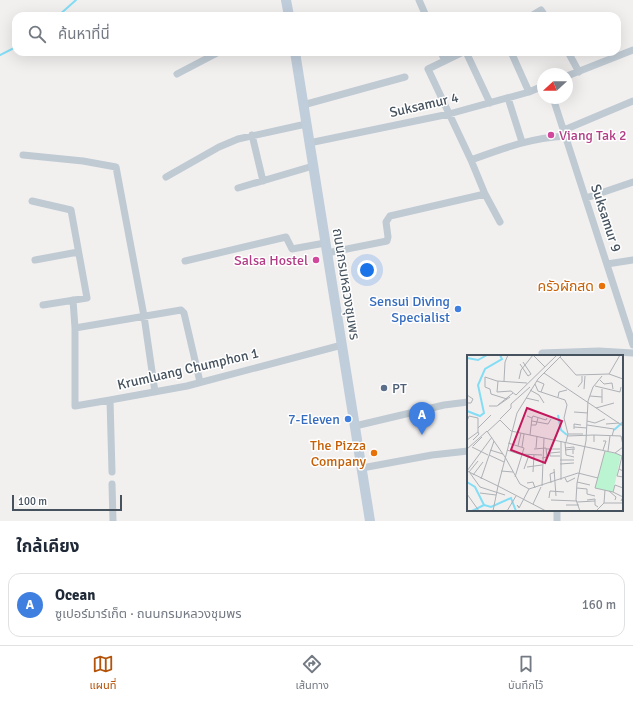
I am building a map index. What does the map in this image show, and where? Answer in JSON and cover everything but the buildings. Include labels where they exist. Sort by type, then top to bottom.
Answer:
[{"type":"street","points":[[286,0],[288,12]]},
{"type":"street","points":[[419,0],[424,12]]},
{"type":"street","points":[[621,55],[633,50]]},
{"type":"street","points":[[177,74],[211,56]]},
{"type":"street","name":"ถนนกรมหลวงชุมพร","points":[[296,56],[370,521]]},
{"type":"street","points":[[443,56],[445,61]]},
{"type":"street","points":[[456,56],[428,69],[471,160],[485,194],[500,222]]},
{"type":"street","points":[[467,56],[490,103]]},
{"type":"street","points":[[513,56],[529,92]]},
{"type":"street","points":[[570,56],[579,72]]},
{"type":"street","points":[[573,74],[618,56]]},
{"type":"street","points":[[303,106],[405,77]]},
{"type":"street","name":"Suksamur 4","points":[[309,143],[450,114],[537,89]]},
{"type":"street","points":[[508,98],[522,142]]},
{"type":"street","points":[[471,160],[522,142],[564,133],[633,102]]},
{"type":"street","name":"Suksamur 9","points":[[555,104],[633,345]]},
{"type":"street","points":[[166,178],[219,147],[238,138],[306,124]]},
{"type":"street","points":[[252,135],[263,181]]},
{"type":"street","points":[[23,155],[83,161],[116,168],[144,316],[155,392]]},
{"type":"street","points":[[238,188],[313,166]]},
{"type":"street","points":[[586,198],[633,182]]},
{"type":"street","points":[[185,261],[286,237],[292,249],[326,248],[387,241],[388,237],[386,222],[390,216],[485,194]]},
{"type":"street","points":[[32,201],[71,210],[86,298],[43,305]]},
{"type":"street","points":[[35,260],[78,252]]},
{"type":"street","points":[[607,264],[633,260]]},
{"type":"street","points":[[73,300],[75,328],[75,406],[110,400]]},
{"type":"street","points":[[75,328],[181,310],[184,314],[200,382]]},
{"type":"street","name":"Krumluang Chumphon 1","points":[[112,472],[110,400],[200,382],[342,345]]},
{"type":"street","points":[[542,355],[599,351],[633,353]]},
{"type":"street","points":[[355,426],[444,405],[467,402]]},
{"type":"street","points":[[362,468],[432,455],[467,451]]},
{"type":"street","points":[[112,484],[113,521]]},
{"type":"waterway","points":[[62,12],[76,0]]},
{"type":"waterway","points":[[0,55],[12,49]]},
{"type":"place","name":"Viang Tak 2","points":[[551,135]]},
{"type":"place","name":"Salsa Hostel","points":[[316,260]]},
{"type":"place","name":"ครัวผักสด","points":[[602,286]]},
{"type":"place","name":"Sensui Diving Specialist","points":[[458,309]]},
{"type":"place","name":"PT","points":[[384,388]]},
{"type":"place","name":"7-Eleven","points":[[348,419]]},
{"type":"place","name":"Ocean","points":[[422,435]]},
{"type":"place","name":"The Pizza Company","points":[[374,453]]}]
